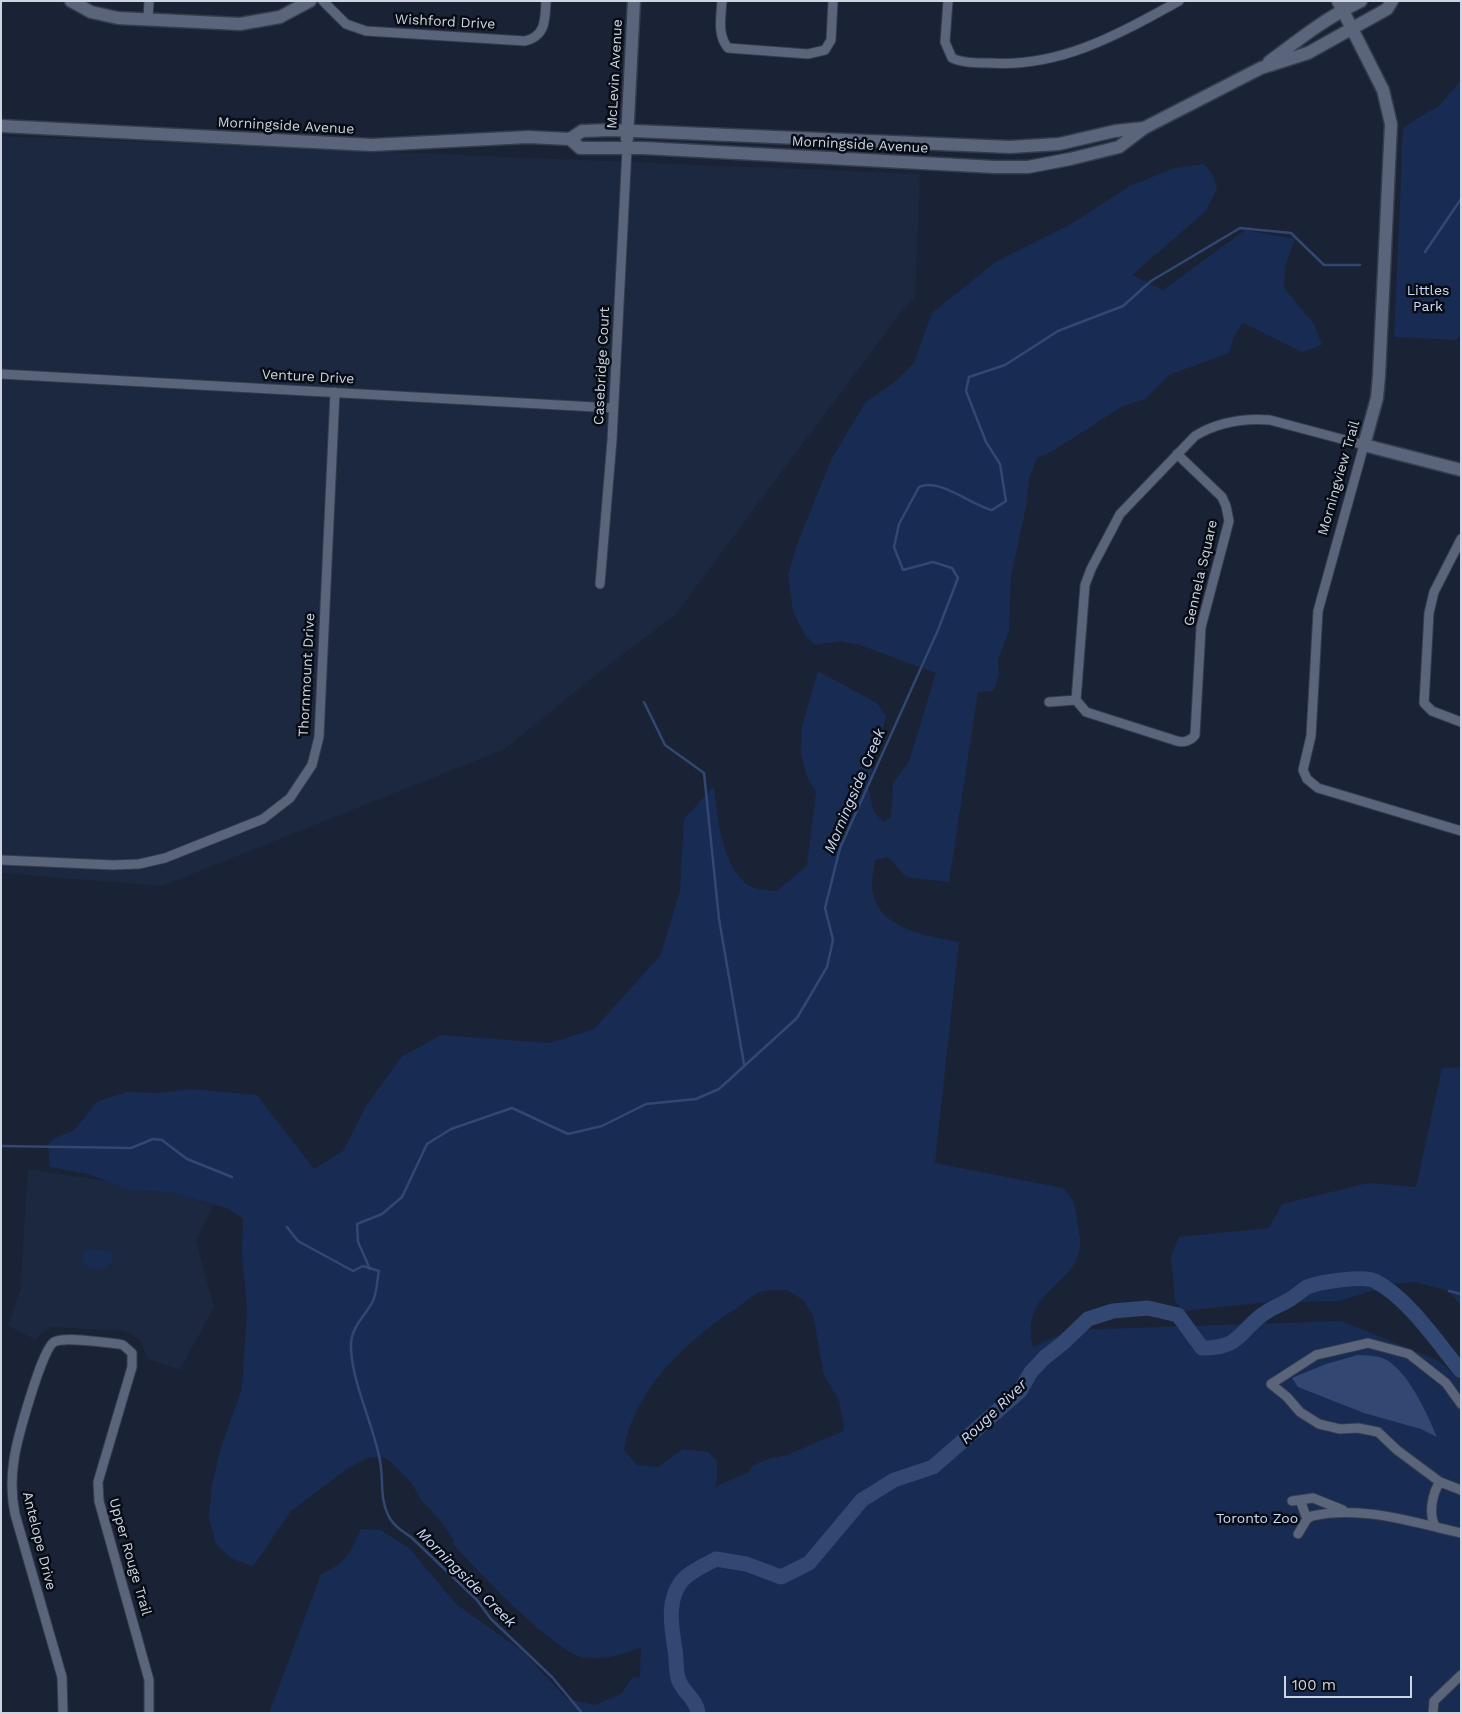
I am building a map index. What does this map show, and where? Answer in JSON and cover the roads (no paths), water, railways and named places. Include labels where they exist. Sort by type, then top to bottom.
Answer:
[{"type":"main road","points":[[70,1],[91,12],[118,18],[240,24],[280,17],[310,1]]},
{"type":"main road","name":"McLevin Avenue","points":[[627,149],[634,1]]},
{"type":"main road","name":"Morningside Avenue","points":[[1261,68],[1340,6],[1360,1]]},
{"type":"main road","name":"Morningside Avenue","points":[[570,139],[580,148],[1028,167],[1118,147],[1144,128],[1261,68],[1308,53],[1387,9],[1392,1]]},
{"type":"main road","name":"Morningview Trail","points":[[1340,6],[1384,93],[1391,129],[1379,376],[1376,398],[1364,445]]},
{"type":"main road","name":"Morningside Avenue","points":[[1,126],[372,144],[445,143],[528,137],[570,139],[582,132],[628,130],[1010,147],[1059,144],[1115,131],[1144,128]]},
{"type":"main road","points":[[1364,445],[1461,470]]},
{"type":"street","points":[[148,20],[149,1]]},
{"type":"street","name":"Wishford Drive","points":[[324,1],[346,24],[366,31],[524,40],[533,39],[540,34],[544,26],[546,1]]},
{"type":"street","points":[[722,1],[720,32],[728,48],[808,54],[825,50],[831,40],[833,1]]},
{"type":"street","points":[[948,1],[945,42],[952,58],[962,62],[1004,64],[1048,60],[1082,49],[1115,35],[1179,1]]},
{"type":"street","name":"Casebridge Court","points":[[600,584],[613,408],[627,149]]},
{"type":"street","name":"Venture Drive","points":[[1,374],[613,408]]},
{"type":"street","name":"Thornmount Drive","points":[[1,860],[113,865],[139,864],[165,858],[263,819],[290,798],[304,779],[312,764],[319,737],[336,392]]},
{"type":"street","points":[[1049,702],[1076,700],[1085,585],[1091,569],[1120,514],[1195,436],[1210,427],[1256,419],[1270,420],[1364,445]]},
{"type":"street","name":"Morningview Trail","points":[[1364,445],[1320,600],[1311,736],[1303,770],[1306,779],[1318,788],[1461,831]]},
{"type":"street","name":"Gennela Square","points":[[1076,700],[1086,712],[1182,743],[1192,739],[1194,735],[1201,627],[1229,521],[1222,497],[1177,454]]},
{"type":"street","points":[[1461,538],[1434,592],[1429,613],[1424,703],[1432,711],[1461,722]]},
{"type":"street","name":"Antelope Drive","points":[[63,1713],[62,1677],[15,1514],[6,1491],[40,1365],[49,1345],[59,1340],[118,1344],[132,1353]]},
{"type":"street","points":[[1461,1404],[1446,1383],[1409,1354],[1368,1342],[1316,1355],[1271,1384],[1300,1412],[1319,1424],[1340,1429],[1358,1428],[1378,1432],[1397,1450],[1440,1482],[1461,1490]]},
{"type":"street","name":"Upper Rouge Trail","points":[[132,1353],[132,1367],[98,1482],[99,1501],[149,1680],[149,1713]]},
{"type":"street","points":[[1450,1486],[1461,1481]]},
{"type":"street","points":[[1436,1527],[1432,1522],[1431,1516],[1436,1487],[1440,1482]]},
{"type":"street","points":[[1307,1519],[1296,1500],[1313,1498],[1346,1511]]},
{"type":"street","points":[[1298,1534],[1307,1519],[1329,1512],[1346,1511],[1391,1517],[1461,1533]]},
{"type":"street","points":[[1433,1713],[1434,1701],[1461,1675]]},
{"type":"waterway","name":"Morningside Creek","points":[[1425,252],[1461,199]]},
{"type":"waterway","name":"Morningside Creek","points":[[370,1269],[358,1242],[357,1224],[382,1214],[402,1197],[427,1144],[451,1129],[512,1108],[568,1134],[602,1126],[646,1104],[696,1099],[719,1089],[797,1018],[827,967],[833,940],[825,908],[840,848],[938,630],[958,578],[952,568],[933,562],[903,570],[894,547],[899,524],[919,487],[927,485],[945,489],[992,510],[1006,501],[1000,464],[986,442],[966,391],[969,377],[1005,365],[1058,331],[1123,306],[1151,281],[1240,228],[1291,233],[1324,265],[1360,265]]},
{"type":"waterway","points":[[644,702],[665,745],[704,773],[719,919],[744,1064]]},
{"type":"waterway","points":[[1,1146],[131,1148],[153,1139],[162,1140],[187,1159],[232,1177]]},
{"type":"waterway","name":"Morningside Creek","points":[[287,1227],[298,1241],[353,1271],[363,1266],[379,1271],[373,1301],[354,1331],[351,1343],[354,1372],[377,1447],[384,1503],[389,1517],[396,1526],[411,1537],[477,1600],[491,1619],[552,1677],[582,1713]]},
{"type":"waterway","name":"Rouge River","points":[[698,1713],[695,1704],[681,1685],[678,1677],[671,1615],[673,1598],[684,1578],[716,1559],[746,1564],[781,1577],[809,1563],[862,1500],[894,1480],[933,1467],[1020,1391],[1031,1372],[1044,1358],[1088,1319],[1113,1311],[1148,1308],[1178,1315],[1202,1348],[1224,1346],[1237,1339],[1262,1315],[1307,1287],[1341,1280],[1369,1279],[1375,1281],[1399,1298],[1432,1334],[1461,1371]]},
{"type":"waterway","points":[[1449,1291],[1461,1294]]},
{"type":"park label","name":"Littles Park","points":[[1428,300]]},
{"type":"park label","name":"Toronto Zoo","points":[[1257,1519]]}]
